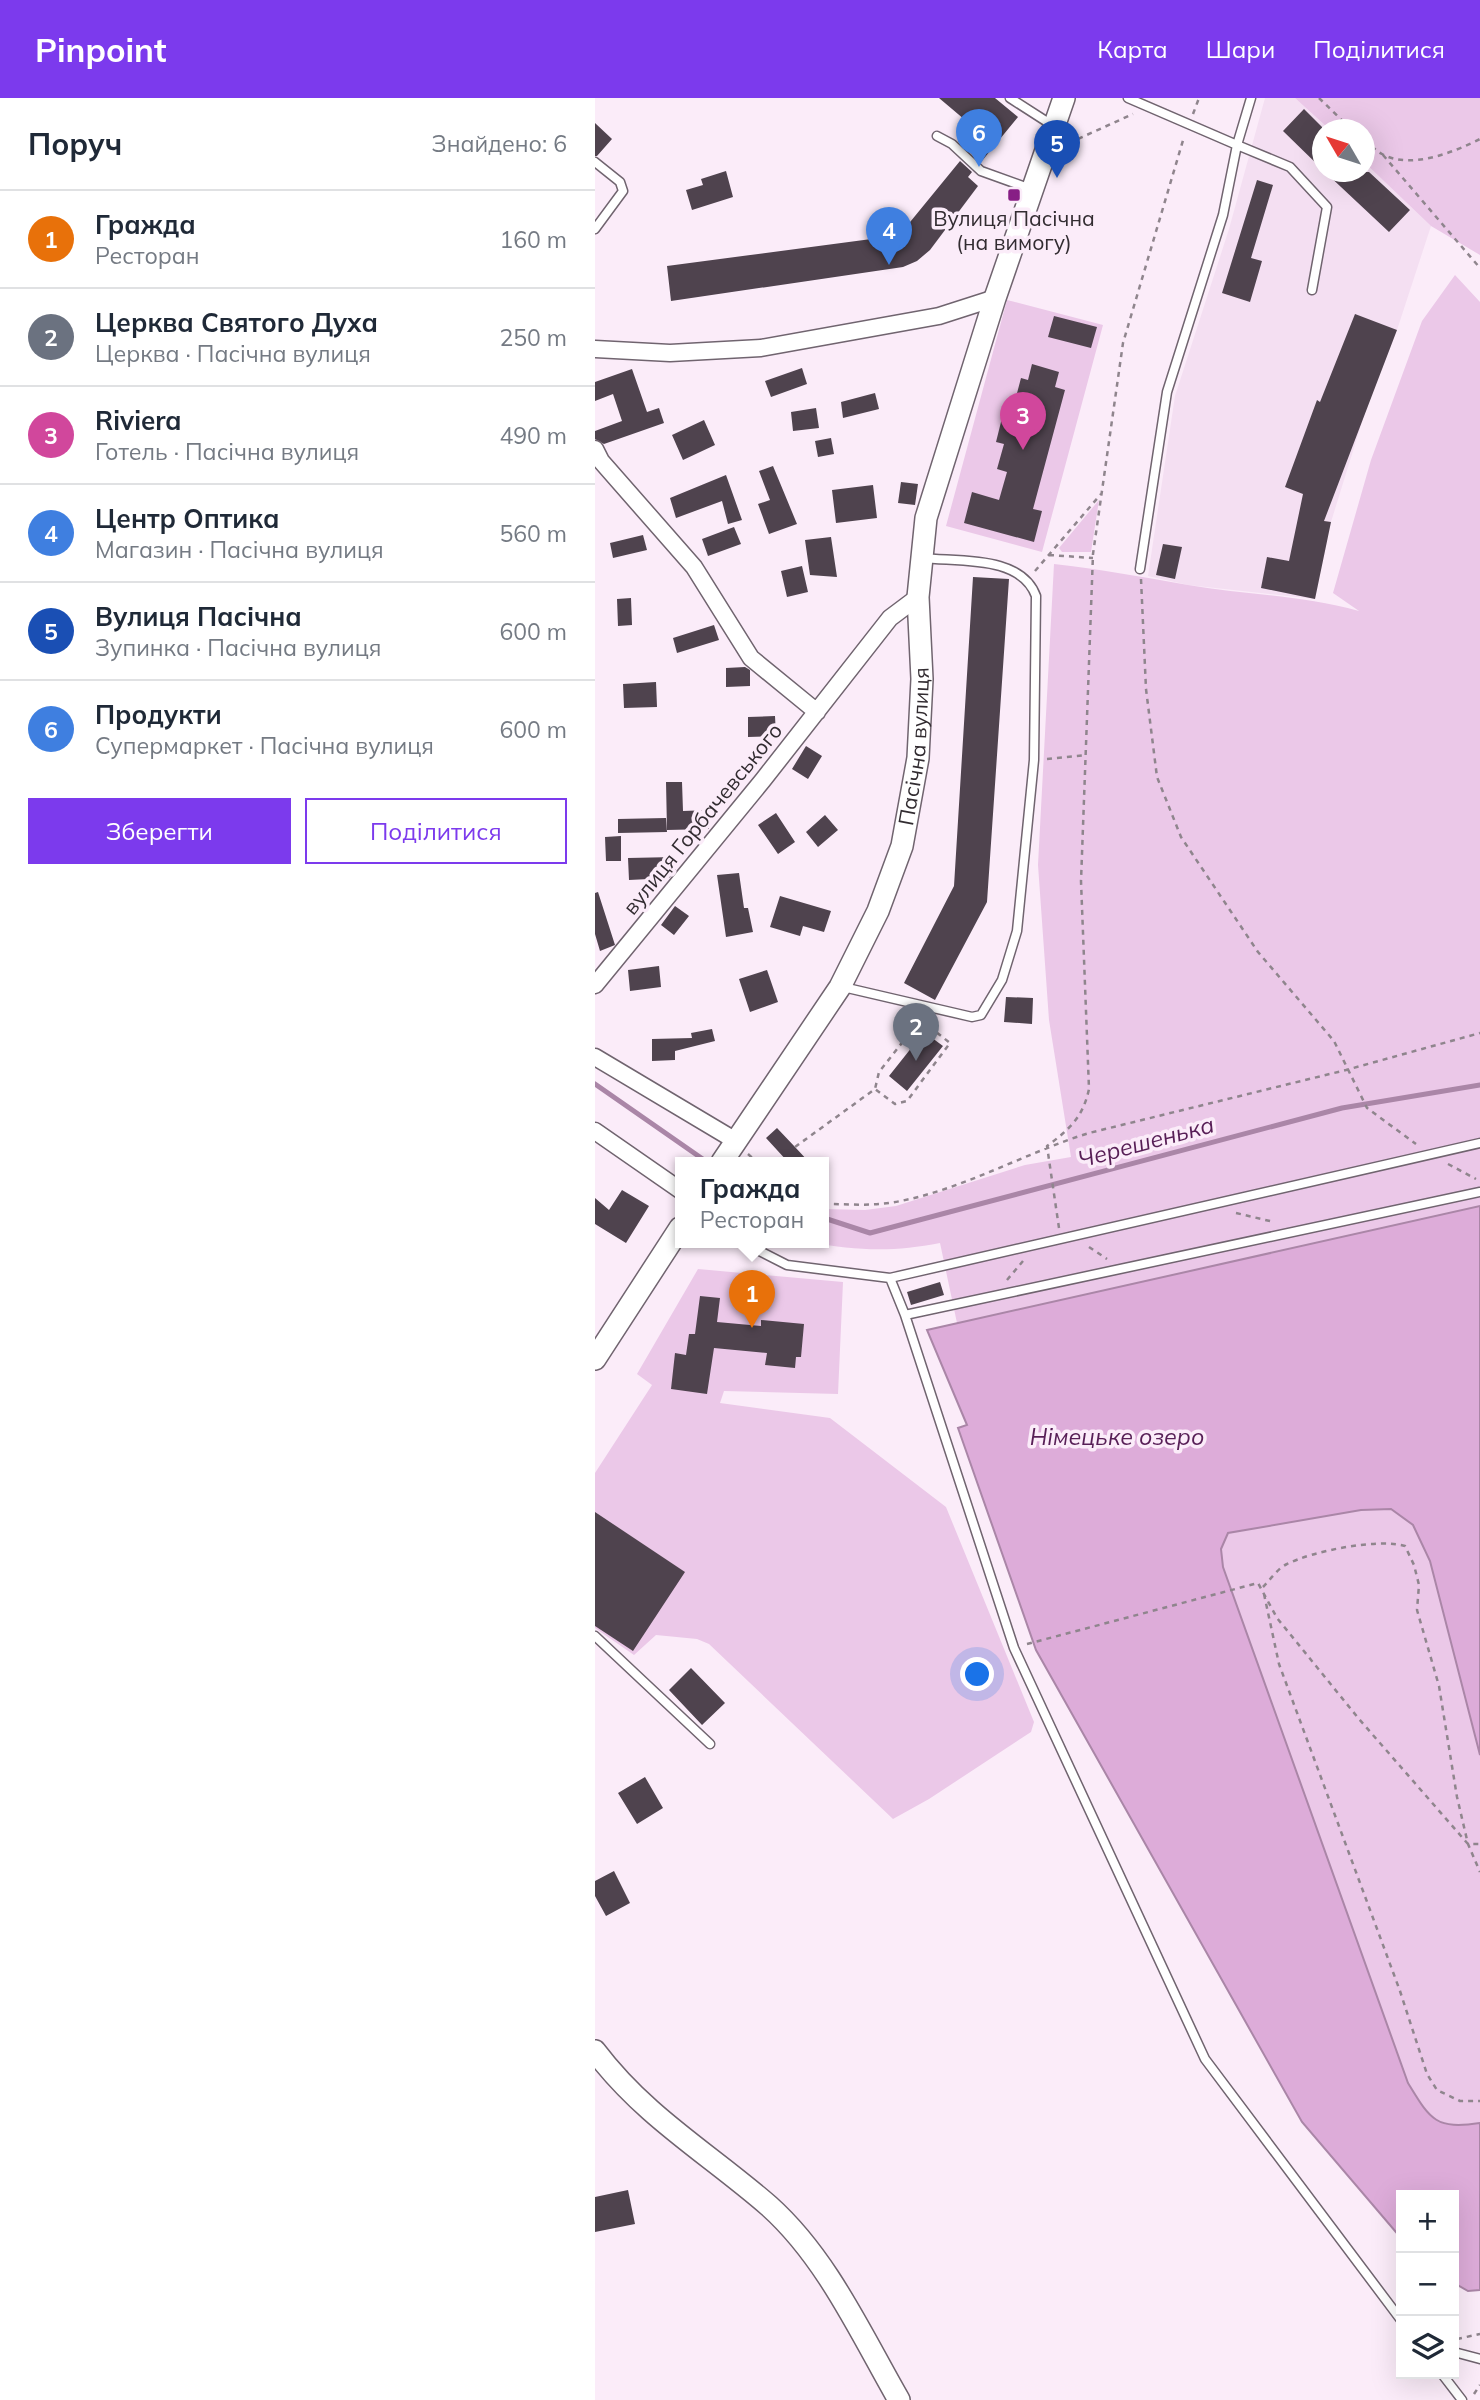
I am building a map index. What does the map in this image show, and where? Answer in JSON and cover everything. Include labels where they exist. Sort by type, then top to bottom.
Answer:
[{"type":"street","name":"Пасічна вулиця","points":[[727,1153],[840,987],[878,911],[902,846],[918,758],[922,679],[918,597],[926,518],[995,298],[1064,98]]},
{"type":"street","points":[[595,349],[670,353],[761,348],[939,316],[995,298]]},
{"type":"street","points":[[595,449],[601,461],[694,567],[751,658],[817,712]]},
{"type":"street","name":"вулиця Горбачевського","points":[[595,985],[890,618],[918,597]]},
{"type":"street","points":[[595,1057],[727,1153]]},
{"type":"street","points":[[595,1131],[675,1187]]},
{"type":"street","points":[[595,1359],[675,1236]]},
{"type":"street","points":[[595,2051],[622,2087],[686,2143],[770,2207],[801,2242],[825,2271],[899,2400]]},
{"type":"lane","points":[[1010,98],[1055,126]]},
{"type":"lane","points":[[1128,98],[1290,167],[1327,207],[1312,290]]},
{"type":"lane","points":[[1140,569],[1167,392],[1223,215],[1237,145],[1251,98]]},
{"type":"lane","points":[[937,136],[952,144],[981,171],[1033,190]]},
{"type":"lane","points":[[595,162],[621,182],[623,191],[595,229]]},
{"type":"lane","points":[[840,987],[972,1017],[981,1015],[988,1008],[1002,980],[1017,931],[1034,760],[1037,605],[1028,579],[1003,567],[920,557]]},
{"type":"lane","points":[[751,1248],[765,1257],[787,1265],[890,1278],[1072,1234],[1480,1143]]},
{"type":"lane","points":[[905,1315],[1480,1192]]},
{"type":"lane","points":[[890,1278],[905,1315],[1014,1648],[1205,2059],[1398,2316]]},
{"type":"lane","points":[[595,1636],[710,1744]]},
{"type":"lane","points":[[1459,2353],[1480,2359]]},
{"type":"lane","points":[[1446,2379],[1462,2400]]},
{"type":"path","points":[[1047,1146],[1077,1122],[1089,1089],[1081,881],[1093,558],[1123,343],[1189,122],[1199,98]]},
{"type":"path","points":[[1319,98],[1341,119]]},
{"type":"path","points":[[1045,153],[1152,108]]},
{"type":"path","points":[[1383,155],[1423,160],[1458,150],[1480,139]]},
{"type":"path","points":[[1375,149],[1480,268]]},
{"type":"path","points":[[1028,579],[1102,494]]},
{"type":"path","points":[[1049,555],[1093,558]]},
{"type":"path","points":[[1140,569],[1146,689],[1157,777],[1164,802],[1181,837],[1236,922],[1334,1041],[1367,1108]]},
{"type":"path","points":[[1034,760],[1086,755]]},
{"type":"path","points":[[795,1147],[875,1088],[879,1072],[916,1025],[926,1024],[950,1043],[907,1101],[895,1104],[875,1088]]},
{"type":"path","points":[[829,1204],[891,1202],[975,1178],[1047,1146],[1480,1033]]},
{"type":"path","points":[[1047,1146],[1061,1237]]},
{"type":"path","points":[[1206,1205],[1304,1230]]},
{"type":"path","points":[[1072,1234],[1121,1269]]},
{"type":"path","points":[[994,1296],[1039,1242]]},
{"type":"path","points":[[1263,1587],[1286,1564],[1343,1548],[1387,1541],[1405,1546],[1415,1564],[1419,1585],[1417,1610],[1439,1686],[1457,1797],[1468,1844],[1480,1872]]},
{"type":"path","points":[[1023,1645],[1258,1583],[1263,1587],[1277,1619],[1359,1719],[1468,1844],[1480,1844]]},
{"type":"path","points":[[1263,1587],[1279,1664],[1400,1991],[1427,2074],[1437,2090],[1460,2101],[1480,2101]]},
{"type":"path","points":[[1459,2339],[1480,2336]]},
{"type":"path","points":[[1469,2400],[1480,2385]]},
{"type":"shaded area","points":[[1265,98],[1295,98],[1318,119],[1312,119],[1312,182],[1375,182],[1375,173],[1431,226],[1397,330],[1366,409],[1331,522],[1315,599],[1188,585],[1148,576],[1175,396],[1229,229]]},
{"type":"shaded area","points":[[1295,98],[1480,98],[1480,255],[1431,226],[1375,173],[1375,119],[1318,119]]},
{"type":"shaded area","points":[[1455,275],[1480,302],[1480,1206],[957,1323],[940,1243],[875,1249],[829,1245],[829,1209],[865,1210],[896,1206],[1025,1165],[1071,1157],[1049,1020],[1038,865],[1054,564],[1295,598],[1359,611],[1333,593],[1371,460],[1422,321]]},
{"type":"shaded area","points":[[1007,300],[1103,325],[1042,552],[946,526]]},
{"type":"shaded area","points":[[1099,500],[1091,552],[1062,552],[1059,548]]},
{"type":"shaded area","points":[[698,1269],[843,1282],[838,1394],[724,1391],[720,1403],[830,1418],[946,1507],[1034,1722],[1031,1732],[929,1799],[893,1819],[709,1644],[697,1639],[656,1635],[634,1655],[595,1628],[595,1473],[652,1385],[637,1374]]},
{"type":"shaded area","points":[[1391,1509],[1413,1525],[1430,1561],[1480,1755],[1480,2123],[1465,2125],[1443,2123],[1435,2119],[1408,2083],[1223,1567],[1221,1549],[1227,1533],[1361,1510]]},
{"type":"water","name":"Німецьке озеро","points":[[1480,1206],[1480,1755],[1430,1561],[1413,1525],[1391,1509],[1361,1510],[1228,1533],[1221,1549],[1223,1567],[1408,2083],[1435,2119],[1453,2125],[1480,2123],[1480,2290],[1468,2291],[1459,2286],[1459,2190],[1396,2190],[1396,2232],[1302,2122],[1036,1650],[958,1428],[967,1425],[927,1330]]},
{"type":"building","points":[[939,98],[995,98],[1018,117],[981,162],[958,141],[971,125]]},
{"type":"building","points":[[1304,109],[1314,119],[1312,159],[1283,131]]},
{"type":"building","points":[[595,123],[612,139],[597,156],[595,156]]},
{"type":"building","points":[[960,161],[972,172],[968,177],[978,186],[930,250],[917,261],[903,267],[671,301],[667,266],[894,236],[906,227]]},
{"type":"building","points":[[726,171],[733,197],[692,210],[686,190],[703,185],[701,179]]},
{"type":"building","points":[[1375,178],[1410,210],[1389,232],[1336,182],[1375,182]]},
{"type":"building","points":[[1257,180],[1273,185],[1251,258],[1262,261],[1250,302],[1222,293]]},
{"type":"building","points":[[1355,314],[1397,330],[1324,521],[1331,522],[1315,599],[1261,588],[1267,557],[1289,561],[1303,494],[1285,487],[1317,400],[1320,402]]},
{"type":"building","points":[[1054,316],[1097,327],[1091,348],[1048,337]]},
{"type":"building","points":[[1032,364],[1059,372],[1055,387],[1065,390],[1033,509],[1042,511],[1034,542],[964,523],[972,492],[999,500],[1007,472],[997,469],[1004,444],[996,442],[1003,414],[1011,416],[1021,378],[1028,380]]},
{"type":"building","points":[[802,368],[807,384],[771,397],[765,381]]},
{"type":"building","points":[[632,369],[647,412],[659,408],[664,423],[604,444],[595,439],[595,431],[622,421],[613,394],[595,401],[595,382]]},
{"type":"building","points":[[875,393],[879,409],[843,418],[841,402]]},
{"type":"building","points":[[816,408],[819,428],[793,431],[791,412]]},
{"type":"building","points":[[704,420],[715,445],[683,460],[672,435]]},
{"type":"building","points":[[831,438],[834,454],[818,457],[815,441]]},
{"type":"building","points":[[773,466],[797,524],[769,534],[758,504],[770,500],[759,471]]},
{"type":"building","points":[[726,475],[742,520],[728,524],[722,501],[676,518],[670,498]]},
{"type":"building","points":[[901,482],[918,484],[915,505],[898,503]]},
{"type":"building","points":[[873,485],[877,518],[836,523],[832,490]]},
{"type":"building","points":[[734,527],[741,544],[708,556],[702,539]]},
{"type":"building","points":[[643,535],[647,550],[613,558],[610,543]]},
{"type":"building","points":[[831,537],[837,577],[810,575],[805,540]]},
{"type":"building","points":[[1163,544],[1182,547],[1175,579],[1156,575]]},
{"type":"building","points":[[802,566],[808,592],[787,597],[781,571]]},
{"type":"building","points":[[973,577],[1009,579],[987,902],[935,1000],[904,983],[954,886]]},
{"type":"building","points":[[631,598],[632,625],[618,626],[617,599]]},
{"type":"building","points":[[714,625],[719,640],[677,653],[673,638]]},
{"type":"building","points":[[745,667],[750,670],[750,686],[726,687],[726,668]]},
{"type":"building","points":[[656,682],[657,707],[624,708],[623,684]]},
{"type":"building","points":[[775,716],[776,736],[748,737],[748,717]]},
{"type":"building","points":[[806,746],[822,756],[808,779],[792,769]]},
{"type":"building","points":[[666,782],[682,782],[683,811],[710,810],[709,829],[667,830]]},
{"type":"building","points":[[776,813],[795,842],[778,854],[758,825]]},
{"type":"building","points":[[825,815],[838,830],[818,847],[806,832]]},
{"type":"building","points":[[666,818],[667,832],[618,833],[618,819]]},
{"type":"building","points":[[621,836],[621,861],[606,861],[605,837]]},
{"type":"building","points":[[675,857],[676,870],[669,878],[629,880],[628,858]]},
{"type":"building","points":[[739,873],[744,908],[748,908],[753,932],[726,937],[717,875]]},
{"type":"building","points":[[598,892],[615,945],[600,951],[595,934],[595,893]]},
{"type":"building","points":[[780,896],[831,911],[824,932],[803,926],[800,936],[770,927]]},
{"type":"building","points":[[675,906],[689,916],[674,935],[661,925]]},
{"type":"building","points":[[659,966],[661,987],[630,991],[628,970]]},
{"type":"building","points":[[767,970],[778,1002],[750,1012],[739,979]]},
{"type":"building","points":[[1006,997],[1033,998],[1032,1024],[1004,1022]]},
{"type":"building","points":[[712,1029],[715,1041],[675,1051],[675,1060],[652,1061],[652,1039],[692,1038],[691,1033]]},
{"type":"building","points":[[924,1032],[943,1046],[907,1091],[889,1076]]},
{"type":"building","points":[[777,1128],[804,1157],[783,1157],[766,1138]]},
{"type":"building","points":[[622,1190],[649,1206],[626,1243],[595,1224],[595,1198],[609,1210]]},
{"type":"building","points":[[940,1282],[944,1295],[911,1305],[907,1292]]},
{"type":"building","points":[[700,1296],[720,1298],[717,1322],[761,1326],[761,1320],[804,1324],[801,1357],[796,1357],[795,1368],[765,1365],[767,1353],[714,1348],[707,1394],[671,1389],[675,1353],[686,1355],[689,1334],[695,1334]]},
{"type":"building","points":[[595,1512],[685,1572],[633,1651],[595,1626]]},
{"type":"building","points":[[691,1668],[725,1703],[702,1725],[669,1690]]},
{"type":"building","points":[[645,1777],[663,1808],[637,1824],[618,1793]]},
{"type":"building","points":[[614,1871],[630,1903],[606,1916],[595,1896],[595,1881]]},
{"type":"building","points":[[628,2190],[635,2224],[595,2232],[595,2197]]},
{"type":"waterway","name":"Черешенька","points":[[595,1084],[700,1157]]},
{"type":"waterway","name":"Черешенька","points":[[829,1220],[870,1233],[1342,1108],[1480,1085]]},
{"type":"place","name":"Продукти","points":[[979,167]]},
{"type":"place","name":"Вулиця Пасічна","points":[[1057,178]]},
{"type":"place","name":"Вулиця Пасічна (на вимогу)","points":[[1014,195]]},
{"type":"place","name":"Центр Оптика","points":[[889,265]]},
{"type":"place","name":"Riviera","points":[[1023,450]]},
{"type":"place","name":"Церква Святого Духа","points":[[916,1061]]},
{"type":"place","name":"Гражда","points":[[752,1328]]}]
